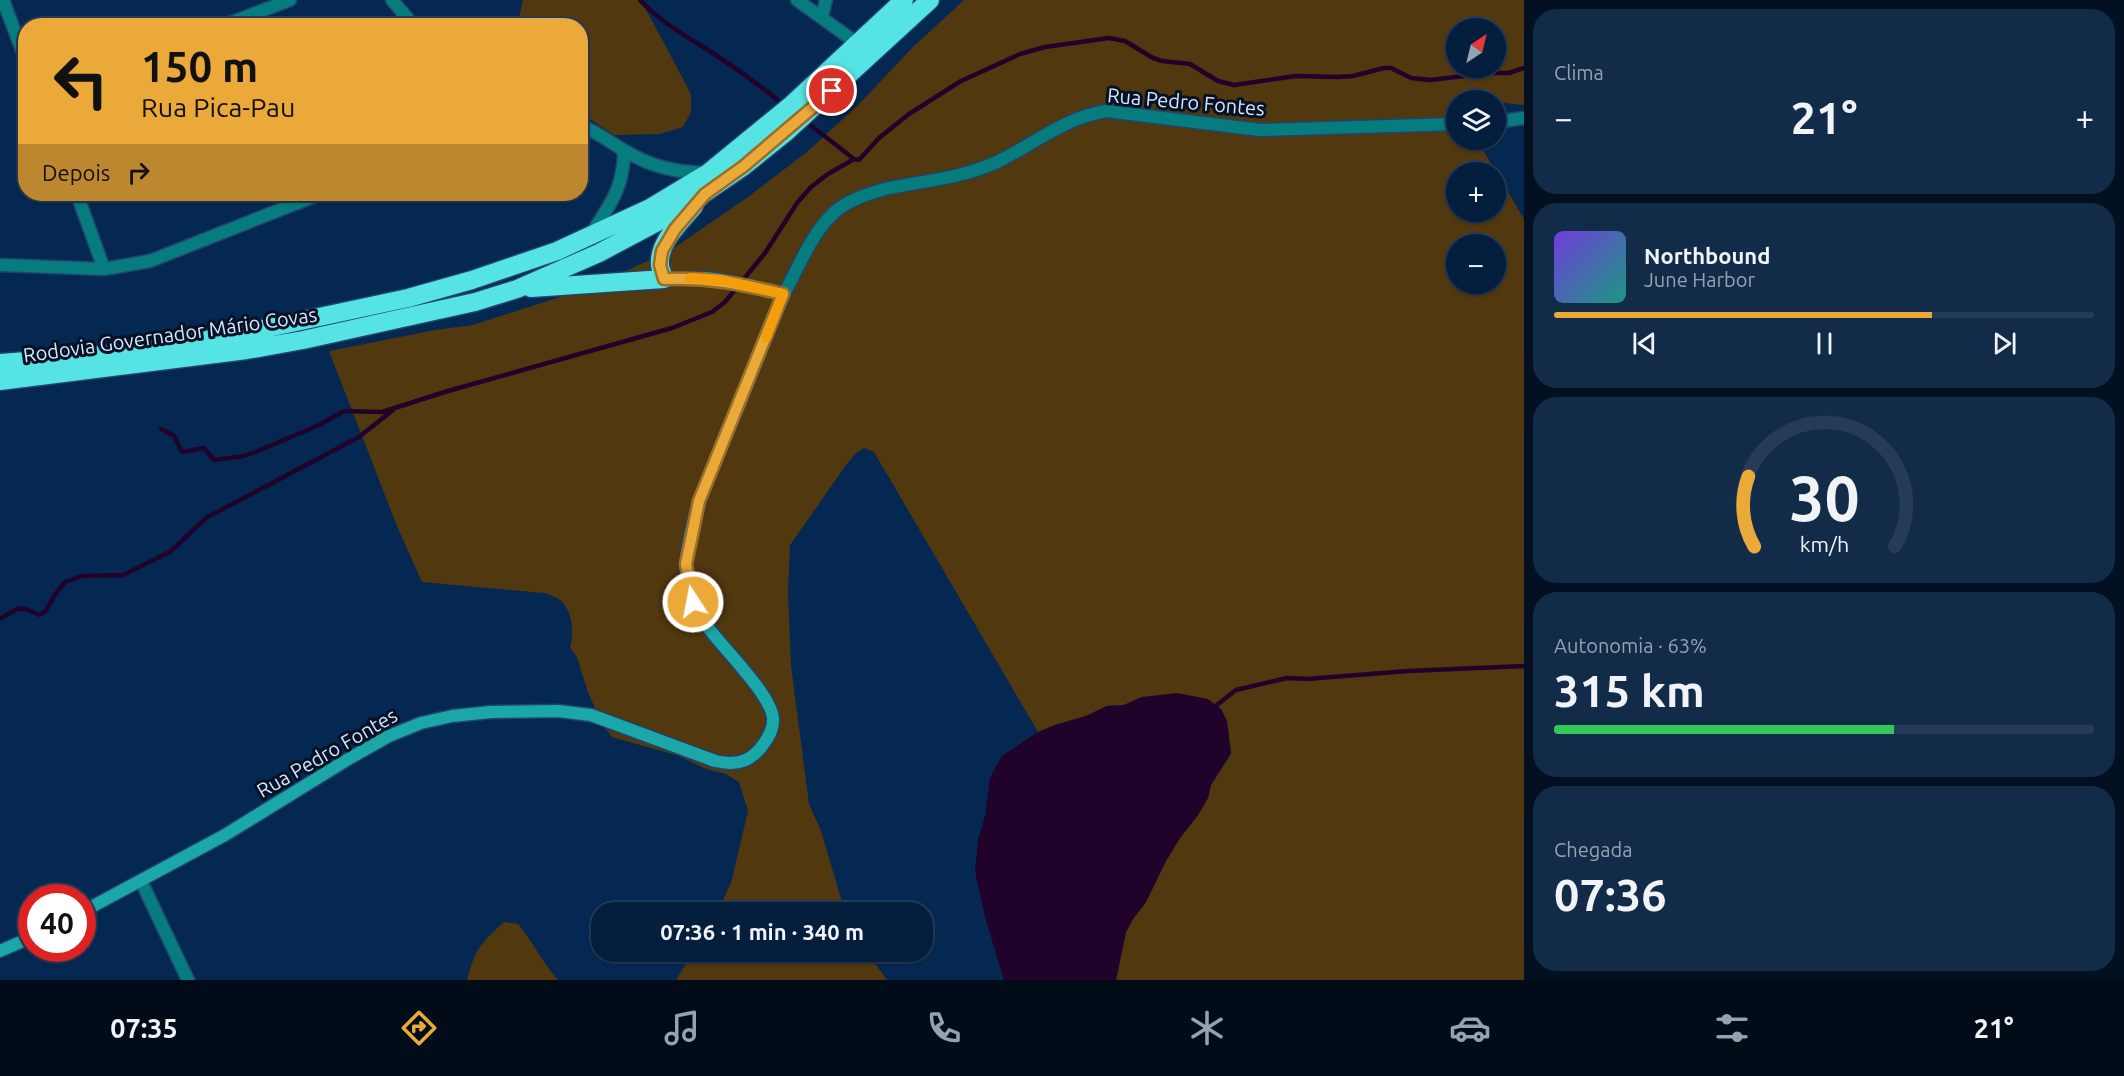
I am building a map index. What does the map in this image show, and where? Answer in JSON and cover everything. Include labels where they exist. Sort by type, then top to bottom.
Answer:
[{"type":"highway","name":"Rodovia Governador Mário Covas","points":[[0,363],[130,353],[254,331],[408,298],[472,280],[557,251],[650,208],[708,173],[790,106],[904,0]]},
{"type":"highway","name":"Rodovia Governador Mário Covas","points":[[0,381],[269,346],[475,302],[517,289],[599,253],[705,194],[785,133],[930,0]]},
{"type":"highway","points":[[517,289],[664,279],[660,265],[662,251],[675,229],[705,194]]},
{"type":"street","points":[[243,18],[290,0]]},
{"type":"street","points":[[392,0],[407,18]]},
{"type":"street","points":[[796,0],[858,44]]},
{"type":"street","points":[[822,17],[826,0]]},
{"type":"street","points":[[5,1],[18,38]]},
{"type":"street","name":"Rua Pedro Fontes","points":[[96,905],[225,835],[350,758],[390,736],[421,723],[491,712],[558,711],[591,715],[715,761],[729,764],[740,763],[752,758],[772,730],[772,711],[763,696],[705,623],[693,602],[686,564],[699,501],[783,294],[818,233],[841,207],[885,189],[975,170],[997,162],[1059,127],[1088,114],[1106,111],[1260,130],[1446,124]]},
{"type":"street","points":[[1506,121],[1524,118]]},
{"type":"street","points":[[588,129],[624,151],[660,167],[678,172],[708,173]]},
{"type":"street","points":[[590,237],[617,191],[624,172],[624,151]]},
{"type":"street","points":[[83,201],[105,269]]},
{"type":"street","points":[[0,265],[105,269],[159,258],[302,201]]},
{"type":"street","points":[[664,279],[714,279],[783,294]]},
{"type":"street","points":[[141,881],[188,980]]},
{"type":"street","points":[[0,951],[18,943]]},
{"type":"shaded area","points":[[523,0],[641,0],[691,94],[691,112],[683,127],[660,134],[614,135],[588,118],[588,18],[519,18]]},
{"type":"shaded area","points":[[964,0],[1524,0],[1524,105],[1506,103],[1506,90],[1446,90],[1446,150],[1483,150],[1490,162],[1446,162],[1446,222],[1506,222],[1506,189],[1524,219],[1524,980],[1116,980],[1126,932],[1146,902],[1180,838],[1198,815],[1208,798],[1211,785],[1231,754],[1227,721],[1221,709],[1142,697],[1124,705],[1107,706],[1086,716],[1038,732],[874,452],[864,448],[856,453],[846,465],[790,545],[788,592],[791,666],[809,804],[821,831],[842,902],[722,902],[731,883],[748,811],[739,782],[726,774],[706,769],[679,756],[612,737],[601,722],[588,692],[577,657],[570,648],[572,630],[566,607],[554,596],[544,593],[422,582],[397,526],[329,351],[435,330],[473,325],[591,287],[671,250],[748,197],[807,152],[861,102],[913,47]]},
{"type":"shaded area","points":[[1177,693],[1208,699],[1221,709],[1227,721],[1231,753],[1211,785],[1208,798],[1180,838],[1146,902],[1126,932],[1116,980],[1004,980],[985,917],[975,871],[978,840],[985,816],[990,778],[1002,756],[1038,732],[1086,716],[1107,706],[1124,705],[1142,697]]},
{"type":"shaded area","points":[[504,922],[518,924],[558,980],[467,980],[480,947]]},
{"type":"shaded area","points":[[687,962],[874,962],[887,980],[676,980]]},
{"type":"waterway","points":[[640,0],[666,23],[741,72],[785,106]]},
{"type":"waterway","points":[[161,429],[174,436],[182,452],[204,448],[214,460],[244,456],[319,425],[344,411],[382,412],[448,391],[672,328],[712,312],[725,302],[765,253],[797,203],[811,187],[854,159],[859,160],[879,138],[909,114],[961,81],[1020,54],[1045,47],[1109,38],[1125,41],[1153,58],[1190,64],[1218,81],[1234,85],[1296,76],[1353,76],[1384,68],[1391,68],[1411,78],[1430,80],[1509,73],[1524,68]]},
{"type":"waterway","points":[[804,120],[854,159]]},
{"type":"waterway","points":[[0,619],[20,608],[40,615],[46,611],[65,582],[82,576],[123,575],[170,552],[206,518],[359,437],[393,410]]},
{"type":"waterway","points":[[1213,708],[1236,690],[1287,678],[1307,679],[1408,671],[1524,666]]},
{"type":"slow traffic","points":[[690,278],[722,280],[783,294],[766,338]]},
{"type":"route","points":[[693,602],[686,564],[699,501],[783,294],[722,280],[664,279],[660,265],[662,251],[675,229],[705,194],[785,133],[832,91]]}]
